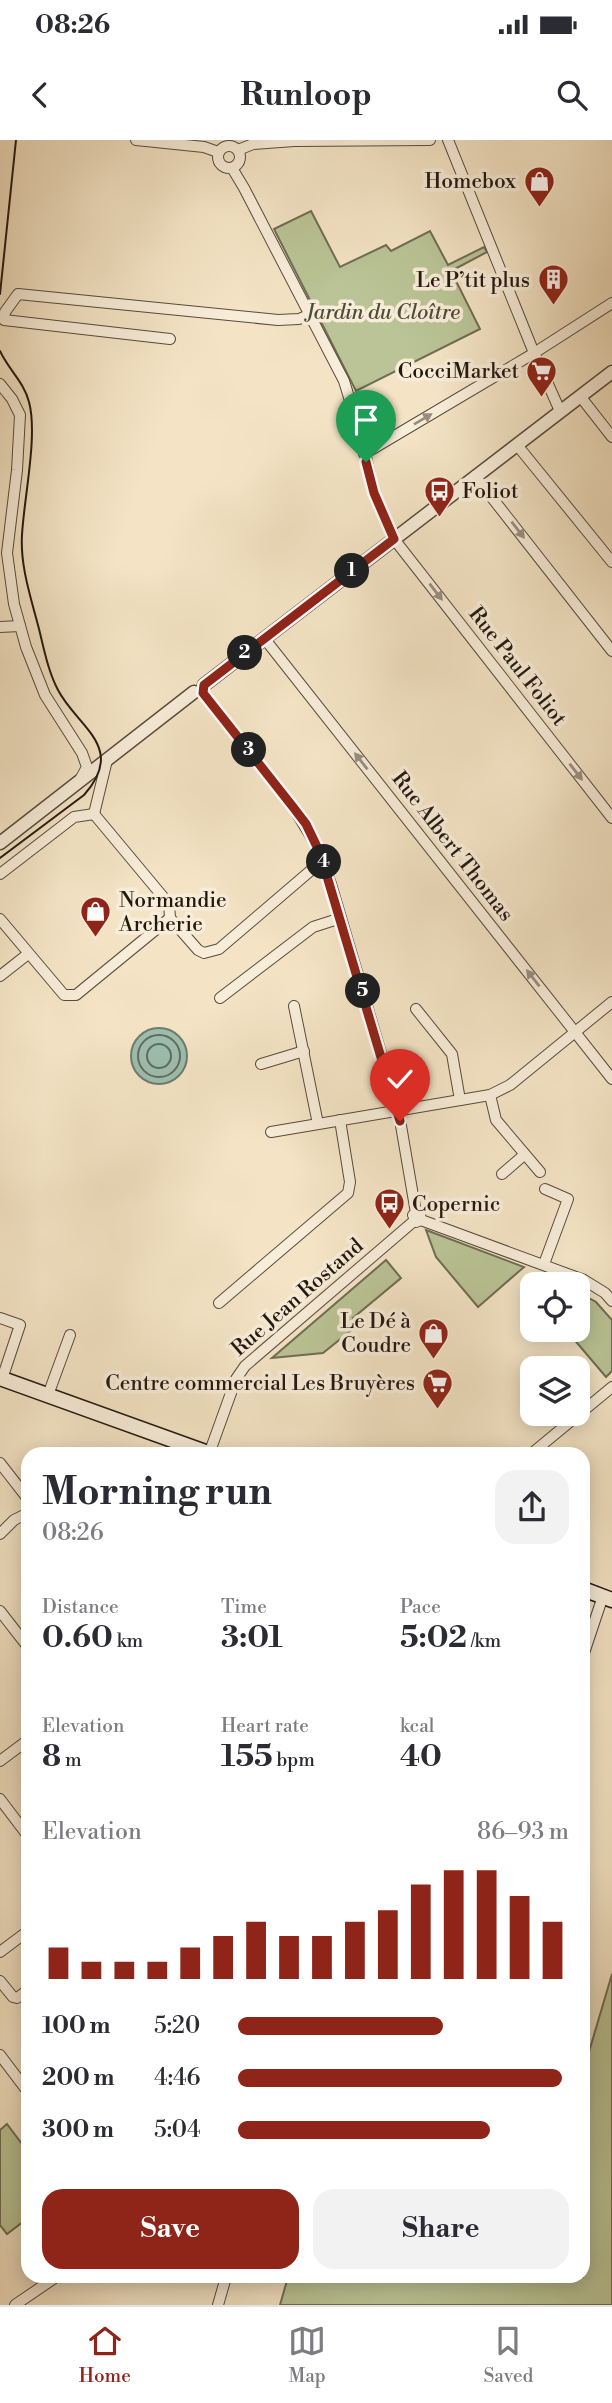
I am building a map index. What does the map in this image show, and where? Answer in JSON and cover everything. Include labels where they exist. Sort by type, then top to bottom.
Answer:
[{"type":"main road","points":[[1,1378],[191,1447]]},
{"type":"main road","points":[[590,1592],[607,1598]]},
{"type":"street","points":[[136,140],[204,147],[218,152]]},
{"type":"street","points":[[218,152],[227,146],[238,150],[253,144],[430,140]]},
{"type":"street","points":[[448,140],[560,411]]},
{"type":"street","points":[[218,152],[219,163],[225,168],[232,168],[240,160],[238,150]]},
{"type":"street","name":"Rue Paul Foliot","points":[[232,168],[344,381],[374,493],[394,539],[612,818]]},
{"type":"street","points":[[170,339],[4,320],[5,312],[18,294],[278,320],[299,319],[311,314]]},
{"type":"street","points":[[364,454],[534,353],[612,303]]},
{"type":"street","points":[[0,843],[612,372]]},
{"type":"street","points":[[0,384],[20,415],[17,470],[4,532],[20,626],[45,695],[82,753],[87,767],[78,783]]},
{"type":"street","points":[[580,396],[612,437]]},
{"type":"street","points":[[517,445],[612,562]]},
{"type":"street","points":[[475,476],[612,651]]},
{"type":"street","points":[[0,627],[20,626]]},
{"type":"street","name":"Rue Albert Thomas","points":[[264,638],[612,1079]]},
{"type":"street","points":[[200,690],[306,824],[323,860],[397,1110],[417,1218],[584,1280],[605,1293],[612,1301]]},
{"type":"street","points":[[94,814],[107,760]]},
{"type":"street","points":[[94,814],[169,904],[170,918],[198,950],[204,953],[212,952],[323,860]]},
{"type":"street","points":[[0,874],[74,817],[94,814]]},
{"type":"street","points":[[0,919],[64,995],[76,995],[170,918]]},
{"type":"street","points":[[220,998],[313,927],[341,918]]},
{"type":"street","points":[[0,976],[28,954]]},
{"type":"street","points":[[271,1132],[490,1095],[510,1085],[612,1002]]},
{"type":"street","points":[[294,1006],[318,1124]]},
{"type":"street","points":[[416,1009],[452,1055],[460,1100]]},
{"type":"street","points":[[261,1064],[304,1051]]},
{"type":"street","points":[[490,1095],[496,1119],[540,1172]]},
{"type":"street","points":[[219,1303],[348,1193],[350,1182],[340,1120]]},
{"type":"street","points":[[502,1174],[524,1155]]},
{"type":"street","points":[[544,1264],[568,1199],[545,1189]]},
{"type":"street","name":"Rue Jean Rostand","points":[[212,1447],[236,1379],[245,1366],[417,1218]]},
{"type":"street","points":[[0,1318],[20,1325],[1,1378]]},
{"type":"street","points":[[48,1395],[70,1335]]},
{"type":"street","points":[[539,1447],[612,1387]]},
{"type":"street","points":[[0,1463],[21,1490]]},
{"type":"street","points":[[0,1534],[21,1516]]},
{"type":"street","points":[[590,1639],[607,1598]]},
{"type":"street","points":[[0,1611],[21,1638]]},
{"type":"street","points":[[0,1761],[21,1745]]},
{"type":"street","points":[[0,1799],[21,1827]]},
{"type":"street","points":[[0,1952],[21,1936]]},
{"type":"street","points":[[0,1981],[13,1997],[21,1995]]},
{"type":"street","points":[[0,2055],[21,2083]]},
{"type":"street","points":[[19,2304],[48,2283]]},
{"type":"street","points":[[218,2305],[224,2283]]},
{"type":"green space","name":"Jardin du Cloître","points":[[311,211],[340,267],[386,245],[391,251],[430,231],[448,265],[484,247],[487,252],[451,271],[480,329],[356,391],[274,229]]},
{"type":"green space","points":[[426,1230],[524,1267],[478,1307],[436,1257]]},
{"type":"green space","points":[[386,1260],[401,1278],[353,1318],[354,1328],[323,1353],[272,1358]]},
{"type":"green space","points":[[590,1299],[612,1320],[612,1371],[606,1377],[576,1342],[590,1342]]},
{"type":"green space","points":[[612,1974],[612,2305],[280,2305],[286,2283],[590,2283],[590,2048]]},
{"type":"green space","points":[[7,2124],[21,2143],[21,2223],[7,2234],[0,2225],[0,2130]]},
{"type":"water","points":[[159,1028],[170,1030],[179,1036],[185,1045],[185,1067],[179,1076],[170,1082],[159,1084],[148,1082],[139,1076],[133,1067],[131,1056],[133,1045],[139,1036],[148,1030]]},
{"type":"tram line","points":[[0,294],[16,140]]},
{"type":"tram line","points":[[0,351],[23,388],[31,416],[31,449],[23,520],[24,570],[55,683],[66,703],[94,738],[100,750],[101,764],[96,778],[84,795],[0,858]]},
{"type":"place","name":"Homebox","points":[[539,208]]},
{"type":"place","name":"Le P’tit plus","points":[[553,307]]},
{"type":"place","name":"CocciMarket","points":[[542,398]]},
{"type":"place","name":"Foliot","points":[[439,518]]},
{"type":"place","name":"Normandie Archerie","points":[[96,939]]},
{"type":"place","name":"Copernic","points":[[389,1231]]},
{"type":"place","name":"Le Dé à Coudre","points":[[434,1360]]},
{"type":"place","name":"Centre commercial Les Bruyères","points":[[438,1410]]},
{"type":"route","points":[[366,462],[374,493],[394,539],[204,685],[203,693],[306,824],[320,853],[400,1121]]}]
